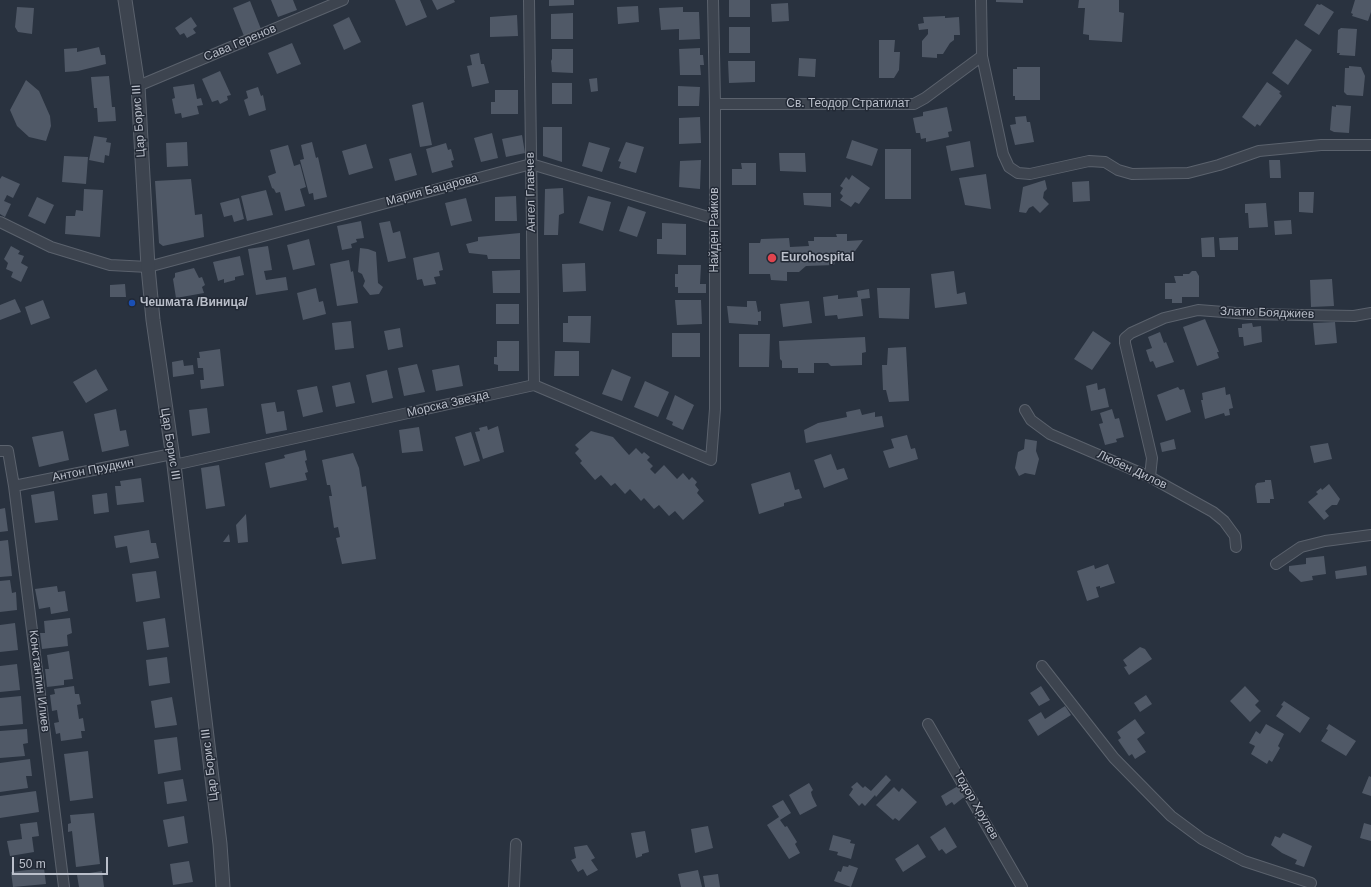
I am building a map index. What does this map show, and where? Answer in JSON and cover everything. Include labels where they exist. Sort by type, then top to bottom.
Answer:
[{"type":"street","name":"Цар Борис III","points":[[125,0],[138,86],[148,267],[220,844],[222,887]]},
{"type":"street","name":"Сава Геренов","points":[[138,86],[343,0]]},
{"type":"street","name":"Ангел Главчев","points":[[529,0],[534,385]]},
{"type":"street","name":"Найден Райков","points":[[534,385],[711,460],[715,409],[715,104],[713,0]]},
{"type":"street","points":[[981,0],[982,56],[1003,154],[1009,167],[1018,173],[1030,174],[1090,160],[1105,162],[1118,170],[1132,174],[1188,173],[1219,165],[1259,151],[1321,145],[1371,145]]},
{"type":"street","name":"Св. Теодор Стратилат","points":[[715,104],[914,104],[925,98],[982,56]]},
{"type":"street","points":[[531,164],[715,219]]},
{"type":"street","name":"Мария Бацарова","points":[[0,222],[51,247],[110,265],[148,267],[531,164]]},
{"type":"street","name":"Златю Бояджиев","points":[[1150,477],[1152,458],[1124,343],[1125,338],[1131,333],[1164,318],[1198,310],[1248,314],[1354,316],[1371,313]]},
{"type":"street","name":"Морска Звезда","points":[[173,460],[534,385]]},
{"type":"street","name":"Любен Дилов","points":[[1025,410],[1031,420],[1050,434],[1150,477],[1213,512],[1224,521],[1235,536],[1236,547]]},
{"type":"street","name":"Константин Илиев","points":[[0,451],[8,451],[13,481],[64,887]]},
{"type":"street","name":"Антон Прудкин","points":[[13,481],[173,460]]},
{"type":"street","points":[[1276,564],[1301,547],[1325,541],[1371,536]]},
{"type":"street","points":[[1042,666],[1114,758],[1171,816],[1202,839],[1244,861],[1311,883]]},
{"type":"street","name":"Тодор Хрулев","points":[[928,724],[1022,887]]},
{"type":"street","points":[[514,887],[516,844]]},
{"type":"building","points":[[271,0],[293,0],[297,10],[278,17]]},
{"type":"building","points":[[395,0],[420,0],[427,17],[406,26]]},
{"type":"building","points":[[432,0],[454,0],[455,2],[437,10]]},
{"type":"building","points":[[549,0],[574,0],[574,5],[549,6]]},
{"type":"building","points":[[729,0],[750,0],[750,17],[729,17]]},
{"type":"building","points":[[996,0],[1023,0],[1023,3],[996,2]]},
{"type":"building","points":[[1079,0],[1119,0],[1119,12],[1124,13],[1122,42],[1089,40],[1089,35],[1083,34],[1085,8],[1078,8]]},
{"type":"building","points":[[1355,0],[1371,0],[1371,12],[1368,21],[1352,16],[1353,14],[1351,13]]},
{"type":"building","points":[[250,1],[261,29],[244,36],[233,8]]},
{"type":"building","points":[[788,3],[789,21],[772,22],[771,4]]},
{"type":"building","points":[[1317,4],[1321,4],[1334,12],[1319,35],[1304,25]]},
{"type":"building","points":[[638,6],[639,22],[618,24],[617,7]]},
{"type":"building","points":[[17,7],[34,8],[32,34],[18,32],[15,27]]},
{"type":"building","points":[[683,7],[683,12],[699,12],[700,39],[679,40],[679,29],[661,30],[659,8]]},
{"type":"building","points":[[573,13],[573,39],[551,39],[551,14]]},
{"type":"building","points":[[517,15],[518,36],[490,37],[490,17]]},
{"type":"building","points":[[945,16],[945,18],[959,17],[960,35],[954,35],[954,40],[950,43],[943,54],[937,54],[937,58],[922,57],[922,41],[928,34],[928,29],[919,30],[918,24],[924,23],[923,17]]},
{"type":"building","points":[[191,17],[197,26],[193,29],[196,33],[187,38],[184,33],[180,35],[175,28]]},
{"type":"building","points":[[349,17],[361,42],[344,50],[333,25]]},
{"type":"building","points":[[729,27],[750,27],[750,53],[729,53]]},
{"type":"building","points":[[1341,28],[1357,29],[1355,56],[1339,55],[1340,53],[1337,53],[1338,30]]},
{"type":"building","points":[[1296,39],[1312,50],[1288,85],[1272,73]]},
{"type":"building","points":[[879,40],[895,40],[894,52],[900,52],[899,70],[894,78],[879,78]]},
{"type":"building","points":[[292,43],[301,64],[277,74],[268,53]]},
{"type":"building","points":[[99,47],[101,55],[105,55],[106,64],[78,71],[65,72],[64,49],[77,48],[77,52]]},
{"type":"building","points":[[700,48],[700,55],[703,55],[704,65],[700,65],[701,75],[680,75],[679,49]]},
{"type":"building","points":[[552,49],[573,49],[573,73],[552,72]]},
{"type":"building","points":[[479,53],[481,64],[484,64],[489,83],[472,87],[467,66],[472,65],[470,55]]},
{"type":"building","points":[[799,58],[816,59],[815,77],[798,76]]},
{"type":"building","points":[[728,61],[755,61],[755,82],[729,83]]},
{"type":"building","points":[[1349,66],[1361,67],[1365,76],[1363,96],[1347,95],[1344,92],[1345,68],[1349,68]]},
{"type":"building","points":[[1017,67],[1040,67],[1040,100],[1015,100],[1015,96],[1013,96],[1013,69],[1017,69]]},
{"type":"building","points":[[220,71],[231,95],[227,96],[228,100],[220,104],[218,100],[212,102],[202,79]]},
{"type":"building","points":[[109,76],[112,107],[115,107],[116,121],[98,122],[97,108],[94,108],[91,77]]},
{"type":"building","points":[[597,78],[598,91],[591,92],[589,79]]},
{"type":"building","points":[[26,80],[39,91],[50,116],[51,126],[46,141],[29,137],[17,126],[10,110]]},
{"type":"building","points":[[1267,82],[1281,92],[1279,93],[1282,96],[1260,126],[1257,124],[1255,127],[1242,117]]},
{"type":"building","points":[[552,83],[572,83],[572,104],[552,104]]},
{"type":"building","points":[[194,84],[197,99],[201,98],[203,105],[197,106],[199,114],[182,118],[181,113],[175,114],[172,99],[175,98],[173,87]]},
{"type":"building","points":[[678,86],[700,87],[699,106],[678,106]]},
{"type":"building","points":[[258,87],[261,96],[263,95],[266,110],[249,116],[244,100],[248,98],[246,91]]},
{"type":"building","points":[[495,90],[518,90],[518,114],[491,114],[491,102],[495,102]]},
{"type":"building","points":[[423,102],[432,145],[420,147],[412,105]]},
{"type":"building","points":[[1336,105],[1351,106],[1349,133],[1334,132],[1330,130],[1332,106],[1336,107]]},
{"type":"building","points":[[947,107],[952,131],[948,132],[949,137],[926,142],[926,138],[921,139],[920,133],[916,133],[913,118],[923,116],[923,112]]},
{"type":"building","points":[[1026,116],[1027,122],[1030,122],[1034,142],[1015,145],[1010,125],[1016,124],[1015,117]]},
{"type":"building","points":[[700,117],[701,143],[679,144],[679,118]]},
{"type":"building","points":[[543,127],[562,127],[562,162],[543,156]]},
{"type":"building","points":[[492,133],[498,158],[481,162],[474,138]]},
{"type":"building","points":[[522,135],[525,153],[506,157],[502,139]]},
{"type":"building","points":[[94,136],[107,138],[106,142],[111,143],[109,156],[105,155],[104,163],[89,160]]},
{"type":"building","points":[[852,140],[878,149],[872,166],[846,158]]},
{"type":"building","points":[[970,141],[974,167],[951,171],[946,146]]},
{"type":"building","points":[[187,142],[188,166],[167,167],[166,143]]},
{"type":"building","points":[[312,142],[316,158],[318,157],[327,197],[314,200],[313,193],[309,194],[300,160],[304,159],[301,145]]},
{"type":"building","points":[[589,142],[610,148],[602,172],[582,166]]},
{"type":"building","points":[[626,142],[644,147],[636,173],[619,168],[621,162],[618,161]]},
{"type":"building","points":[[446,143],[448,150],[451,149],[454,160],[451,161],[453,167],[432,173],[426,149]]},
{"type":"building","points":[[366,144],[373,168],[349,175],[342,151]]},
{"type":"building","points":[[288,145],[294,166],[300,164],[306,187],[300,189],[305,206],[285,211],[280,192],[276,193],[272,188],[268,176],[276,173],[270,150]]},
{"type":"building","points":[[885,149],[911,149],[911,199],[885,199]]},
{"type":"building","points":[[411,153],[417,175],[395,181],[389,159]]},
{"type":"building","points":[[779,153],[805,153],[806,172],[780,171]]},
{"type":"building","points":[[64,156],[88,157],[86,184],[62,182]]},
{"type":"building","points":[[701,160],[700,189],[679,187],[680,161]]},
{"type":"building","points":[[1269,160],[1280,160],[1281,178],[1270,178]]},
{"type":"building","points":[[741,163],[756,163],[756,185],[732,185],[732,169],[742,169]]},
{"type":"building","points":[[986,174],[991,209],[965,205],[959,178]]},
{"type":"building","points":[[852,175],[870,188],[859,204],[855,202],[851,207],[840,200],[843,196],[840,193],[843,188],[840,186],[846,177],[849,180]]},
{"type":"building","points":[[2,176],[20,184],[13,198],[7,195],[4,201],[11,204],[5,217],[0,214],[0,179]]},
{"type":"building","points":[[191,179],[195,215],[202,214],[204,237],[163,246],[159,243],[155,181]]},
{"type":"building","points":[[1045,180],[1047,189],[1044,192],[1043,198],[1049,204],[1040,213],[1033,206],[1029,208],[1026,213],[1019,212],[1023,187]]},
{"type":"building","points":[[1089,181],[1090,201],[1073,202],[1072,182]]},
{"type":"building","points":[[563,188],[564,213],[559,215],[558,235],[544,235],[545,189]]},
{"type":"building","points":[[84,189],[103,190],[100,237],[65,234],[66,216],[75,216],[76,210],[83,211]]},
{"type":"building","points":[[266,190],[273,215],[247,221],[241,196]]},
{"type":"building","points":[[1299,192],[1314,192],[1313,213],[1299,212]]},
{"type":"building","points":[[803,193],[831,193],[831,207],[804,205]]},
{"type":"building","points":[[516,196],[517,221],[495,221],[495,197]]},
{"type":"building","points":[[588,196],[611,202],[603,231],[579,223]]},
{"type":"building","points":[[37,197],[54,205],[45,224],[28,216]]},
{"type":"building","points":[[239,198],[244,219],[234,222],[232,215],[224,217],[220,203]]},
{"type":"building","points":[[466,198],[472,221],[451,226],[445,203]]},
{"type":"building","points":[[1266,203],[1268,227],[1249,228],[1248,213],[1245,213],[1245,204]]},
{"type":"building","points":[[628,206],[646,212],[637,237],[619,231]]},
{"type":"building","points":[[1291,220],[1292,234],[1275,235],[1274,221]]},
{"type":"building","points":[[361,221],[364,238],[356,239],[357,242],[351,244],[352,248],[342,250],[337,226]]},
{"type":"building","points":[[390,221],[393,233],[400,231],[406,258],[388,262],[379,223]]},
{"type":"building","points":[[662,223],[686,224],[686,255],[657,254],[657,239],[662,239]]},
{"type":"building","points":[[520,233],[520,259],[488,259],[487,255],[469,253],[466,244],[478,241],[478,237]]},
{"type":"building","points":[[836,234],[847,234],[847,241],[863,240],[853,254],[846,259],[835,261],[834,265],[806,266],[799,272],[787,272],[787,281],[771,280],[770,274],[749,274],[749,243],[760,243],[761,239],[789,238],[790,247],[809,246],[808,241],[814,241],[814,237],[837,237]]},
{"type":"building","points":[[1214,237],[1215,257],[1202,257],[1201,238]]},
{"type":"building","points":[[1238,237],[1238,250],[1220,250],[1219,238]]},
{"type":"building","points":[[309,239],[315,265],[293,270],[287,245]]},
{"type":"building","points":[[11,246],[20,251],[18,254],[24,256],[21,263],[28,267],[21,282],[11,277],[13,272],[6,269],[8,263],[4,259]]},
{"type":"building","points":[[268,246],[272,270],[264,271],[266,280],[286,277],[288,290],[256,295],[248,249]]},
{"type":"building","points":[[360,248],[376,252],[378,283],[383,287],[379,294],[370,295],[363,286],[365,281],[362,274],[358,272]]},
{"type":"building","points":[[439,252],[443,270],[439,271],[440,276],[434,277],[436,284],[424,286],[422,279],[417,280],[413,258]]},
{"type":"building","points":[[240,256],[244,275],[235,277],[235,280],[224,283],[224,279],[218,281],[213,262]]},
{"type":"building","points":[[349,260],[351,272],[353,271],[358,303],[337,306],[330,264]]},
{"type":"building","points":[[585,263],[586,291],[563,292],[562,264]]},
{"type":"building","points":[[678,265],[701,265],[700,284],[706,284],[706,293],[678,293],[678,287],[675,287],[675,274],[678,274]]},
{"type":"building","points":[[194,268],[199,278],[202,277],[205,285],[202,287],[204,293],[176,298],[173,279],[175,277],[175,273]]},
{"type":"building","points":[[520,270],[520,293],[493,293],[492,271]]},
{"type":"building","points":[[954,271],[957,294],[965,292],[967,304],[935,308],[931,274]]},
{"type":"building","points":[[1192,271],[1196,271],[1199,276],[1199,297],[1182,297],[1182,303],[1172,303],[1172,299],[1165,299],[1165,283],[1176,283],[1174,276],[1183,276],[1183,274],[1189,274]]},
{"type":"building","points":[[1332,279],[1334,306],[1311,307],[1310,280]]},
{"type":"building","points":[[125,284],[126,297],[110,297],[110,285]]},
{"type":"building","points":[[316,288],[319,302],[323,301],[326,314],[303,320],[297,293]]},
{"type":"building","points":[[877,288],[910,288],[909,319],[879,318]]},
{"type":"building","points":[[869,289],[870,298],[861,299],[863,316],[838,319],[837,315],[825,316],[823,297],[838,295],[838,299],[858,297],[857,291]]},
{"type":"building","points":[[15,299],[21,312],[0,320],[0,305]]},
{"type":"building","points":[[43,300],[50,318],[31,325],[25,307]]},
{"type":"building","points":[[675,300],[701,300],[702,324],[677,325]]},
{"type":"building","points":[[747,301],[756,301],[758,312],[761,311],[761,321],[758,321],[758,325],[729,323],[727,306],[747,307]]},
{"type":"building","points":[[809,301],[812,323],[783,327],[780,304]]},
{"type":"building","points":[[496,304],[519,304],[519,324],[496,324]]},
{"type":"building","points":[[568,316],[591,316],[590,343],[563,342],[563,323],[568,323]]},
{"type":"building","points":[[1205,319],[1219,352],[1217,352],[1219,358],[1197,366],[1183,327]]},
{"type":"building","points":[[351,321],[354,348],[335,350],[332,323]]},
{"type":"building","points":[[1335,322],[1337,343],[1315,345],[1313,323]]},
{"type":"building","points":[[1252,323],[1253,327],[1261,326],[1262,342],[1244,346],[1243,337],[1239,337],[1238,328],[1242,328],[1242,324]]},
{"type":"building","points":[[400,328],[403,347],[388,350],[384,331]]},
{"type":"building","points":[[1093,331],[1111,343],[1092,370],[1074,359]]},
{"type":"building","points":[[1160,332],[1164,343],[1166,342],[1174,362],[1156,368],[1153,361],[1150,362],[1146,350],[1152,348],[1148,337]]},
{"type":"building","points":[[672,333],[700,333],[700,357],[672,357]]},
{"type":"building","points":[[739,334],[770,334],[769,367],[739,367]]},
{"type":"building","points":[[865,337],[866,352],[862,353],[862,365],[831,366],[828,363],[814,363],[814,373],[798,373],[798,368],[782,368],[779,341]]},
{"type":"building","points":[[497,341],[519,341],[519,371],[498,371],[498,365],[494,364],[494,357],[497,357]]},
{"type":"building","points":[[906,347],[909,401],[889,402],[886,390],[883,390],[882,365],[887,365],[888,348]]},
{"type":"building","points":[[220,349],[224,386],[201,389],[200,380],[204,380],[203,368],[198,368],[197,358],[200,358],[199,352]]},
{"type":"building","points":[[555,351],[579,351],[579,376],[554,376]]},
{"type":"building","points":[[183,360],[184,366],[193,365],[194,374],[173,377],[172,362]]},
{"type":"building","points":[[417,364],[425,392],[404,396],[398,368]]},
{"type":"building","points":[[459,365],[463,386],[436,391],[432,370]]},
{"type":"building","points":[[96,369],[108,390],[86,403],[73,382]]},
{"type":"building","points":[[612,369],[631,377],[622,401],[602,394]]},
{"type":"building","points":[[387,370],[393,398],[372,403],[366,375]]},
{"type":"building","points":[[645,381],[669,392],[658,417],[634,407]]},
{"type":"building","points":[[350,382],[355,403],[336,407],[332,386]]},
{"type":"building","points":[[1097,383],[1098,390],[1105,388],[1109,407],[1091,411],[1086,386]]},
{"type":"building","points":[[317,386],[323,412],[303,417],[297,390]]},
{"type":"building","points":[[1178,387],[1180,390],[1184,389],[1191,412],[1166,421],[1157,395]]},
{"type":"building","points":[[1225,387],[1226,395],[1230,394],[1233,408],[1229,409],[1230,415],[1225,416],[1224,413],[1205,419],[1201,400],[1203,400],[1202,393]]},
{"type":"building","points":[[675,395],[694,405],[683,430],[672,425],[673,422],[666,419]]},
{"type":"building","points":[[275,402],[277,412],[284,411],[287,430],[266,434],[261,404]]},
{"type":"building","points":[[207,408],[210,433],[192,436],[189,410]]},
{"type":"building","points":[[116,409],[120,431],[126,430],[129,446],[102,452],[94,414]]},
{"type":"building","points":[[860,409],[862,415],[875,412],[875,417],[882,416],[884,427],[806,443],[804,430],[818,423],[847,417],[846,412]]},
{"type":"building","points":[[1112,409],[1115,419],[1119,418],[1124,437],[1116,439],[1117,442],[1105,445],[1099,424],[1103,423],[1100,413]]},
{"type":"building","points":[[487,426],[488,430],[498,426],[504,452],[483,459],[475,432],[480,431],[479,428]]},
{"type":"building","points":[[419,427],[423,451],[402,453],[399,430]]},
{"type":"building","points":[[63,431],[69,460],[39,467],[32,437]]},
{"type":"building","points":[[591,431],[613,437],[629,455],[636,448],[642,454],[644,452],[650,457],[647,460],[653,466],[650,469],[655,474],[664,465],[677,479],[683,473],[689,480],[692,477],[697,482],[695,485],[699,490],[697,493],[704,501],[683,520],[675,511],[669,516],[659,505],[654,509],[644,498],[641,501],[630,489],[625,494],[615,483],[611,486],[601,475],[595,480],[580,463],[582,461],[575,453],[579,449],[575,445]]},
{"type":"building","points":[[471,432],[480,461],[464,466],[455,437]]},
{"type":"building","points":[[907,435],[911,449],[915,448],[918,459],[889,468],[883,451],[894,448],[891,439]]},
{"type":"building","points":[[1025,439],[1037,441],[1036,451],[1039,459],[1035,475],[1025,473],[1019,476],[1015,468],[1018,452],[1024,449]]},
{"type":"building","points":[[1174,439],[1176,449],[1162,452],[1160,443]]},
{"type":"building","points":[[1328,443],[1332,459],[1314,463],[1310,446]]},
{"type":"building","points":[[305,450],[307,460],[305,461],[308,472],[305,473],[307,480],[270,488],[265,463],[285,458],[284,455]]},
{"type":"building","points":[[353,453],[359,468],[362,487],[366,486],[376,559],[342,564],[336,538],[340,537],[338,527],[334,528],[329,496],[332,496],[330,485],[327,485],[322,460]]},
{"type":"building","points":[[831,454],[837,470],[844,468],[848,479],[824,488],[814,460]]},
{"type":"building","points":[[219,465],[225,506],[206,509],[201,468]]},
{"type":"building","points":[[790,472],[795,490],[799,489],[802,498],[784,503],[784,506],[759,514],[751,484]]},
{"type":"building","points":[[141,478],[144,502],[117,505],[115,486],[121,486],[120,481]]},
{"type":"building","points":[[1265,480],[1271,480],[1274,499],[1270,499],[1270,503],[1257,503],[1255,486],[1257,483],[1265,482]]},
{"type":"building","points":[[1329,484],[1340,499],[1337,505],[1332,505],[1325,511],[1329,516],[1324,520],[1308,502],[1318,494],[1316,492],[1321,488],[1322,490]]},
{"type":"building","points":[[54,491],[58,520],[35,523],[31,495]]},
{"type":"building","points":[[107,493],[109,512],[94,514],[92,495]]},
{"type":"building","points":[[5,508],[8,531],[0,532],[0,509]]},
{"type":"building","points":[[246,514],[248,542],[238,543],[236,525]]},
{"type":"building","points":[[149,530],[151,543],[156,543],[159,558],[130,563],[127,546],[116,548],[114,536]]},
{"type":"building","points":[[229,534],[230,542],[223,542]]},
{"type":"building","points":[[8,540],[12,576],[0,577],[0,541]]},
{"type":"building","points":[[1324,556],[1326,574],[1312,576],[1313,580],[1301,582],[1289,571],[1289,566],[1306,564],[1306,558]]},
{"type":"building","points":[[1108,564],[1115,583],[1100,588],[1100,586],[1096,587],[1099,597],[1087,601],[1077,571],[1094,565],[1095,569]]},
{"type":"building","points":[[1366,566],[1367,575],[1336,579],[1335,571]]},
{"type":"building","points":[[156,571],[160,598],[136,602],[132,574]]},
{"type":"building","points":[[10,580],[12,593],[16,592],[17,610],[0,612],[0,581]]},
{"type":"building","points":[[57,586],[58,592],[65,591],[68,611],[51,614],[50,607],[39,609],[35,589]]},
{"type":"building","points":[[70,618],[72,633],[67,635],[68,646],[42,649],[40,633],[45,633],[44,621]]},
{"type":"building","points":[[165,618],[169,647],[147,650],[143,622]]},
{"type":"building","points":[[15,623],[18,650],[0,652],[0,625]]},
{"type":"building","points":[[1140,647],[1145,649],[1152,659],[1129,675],[1124,667],[1127,666],[1123,660]]},
{"type":"building","points":[[69,651],[73,679],[64,680],[64,685],[47,687],[45,669],[49,669],[47,655]]},
{"type":"building","points":[[167,657],[170,683],[149,686],[146,660]]},
{"type":"building","points":[[17,664],[20,690],[0,692],[0,666]]},
{"type":"building","points":[[74,686],[75,694],[79,694],[81,704],[77,705],[79,719],[83,718],[85,731],[81,731],[82,738],[61,741],[60,733],[56,734],[54,723],[59,722],[57,710],[52,711],[50,695],[55,694],[54,689]]},
{"type":"building","points":[[1041,686],[1050,700],[1039,706],[1030,693]]},
{"type":"building","points":[[1245,686],[1259,701],[1255,705],[1261,711],[1250,722],[1230,701]]},
{"type":"building","points":[[1146,695],[1152,704],[1140,712],[1134,703]]},
{"type":"building","points":[[21,696],[23,724],[0,726],[0,698]]},
{"type":"building","points":[[172,697],[177,725],[155,728],[151,701]]},
{"type":"building","points":[[1284,701],[1310,718],[1300,733],[1276,716],[1283,706],[1281,705]]},
{"type":"building","points":[[1065,706],[1071,715],[1038,736],[1028,720],[1041,712],[1045,719]]},
{"type":"building","points":[[1135,719],[1145,733],[1137,739],[1146,752],[1135,759],[1132,754],[1129,756],[1118,740],[1121,738],[1117,732]]},
{"type":"building","points":[[1266,724],[1284,734],[1278,746],[1280,748],[1272,762],[1269,760],[1267,764],[1251,754],[1255,746],[1249,743],[1256,731],[1260,734]]},
{"type":"building","points":[[1329,724],[1356,741],[1346,756],[1321,741],[1328,730],[1326,729]]},
{"type":"building","points":[[27,729],[28,743],[23,744],[25,756],[0,758],[0,731]]},
{"type":"building","points":[[177,737],[181,770],[158,774],[154,740]]},
{"type":"building","points":[[88,751],[93,798],[70,801],[64,754]]},
{"type":"building","points":[[30,759],[32,776],[26,776],[28,788],[0,792],[0,763]]},
{"type":"building","points":[[886,775],[891,780],[876,797],[875,795],[865,806],[862,803],[859,806],[849,795],[853,789],[851,787],[857,782],[863,788],[865,786],[871,791]]},
{"type":"building","points":[[1369,776],[1371,777],[1371,796],[1362,793]]},
{"type":"building","points":[[183,779],[187,801],[167,804],[164,782]]},
{"type":"building","points":[[809,783],[813,790],[811,792],[812,796],[817,806],[800,815],[789,795]]},
{"type":"building","points":[[958,786],[964,797],[954,805],[952,802],[946,806],[941,796]]},
{"type":"building","points":[[894,787],[899,792],[902,788],[917,802],[899,821],[895,818],[893,820],[876,805]]},
{"type":"building","points":[[36,791],[39,812],[0,818],[0,796]]},
{"type":"building","points":[[783,800],[791,813],[780,820],[785,827],[787,826],[797,842],[795,844],[800,853],[789,859],[767,825],[779,817],[772,806]]},
{"type":"building","points":[[94,813],[100,864],[76,867],[72,831],[68,832],[68,824],[71,823],[70,815]]},
{"type":"building","points":[[184,816],[188,843],[168,847],[163,820]]},
{"type":"building","points":[[37,822],[39,836],[32,837],[34,852],[10,856],[7,841],[22,839],[20,824]]},
{"type":"building","points":[[1364,823],[1371,825],[1371,841],[1360,838]]},
{"type":"building","points":[[708,826],[713,848],[695,853],[691,829]]},
{"type":"building","points":[[945,827],[957,847],[946,854],[942,849],[939,851],[930,837]]},
{"type":"building","points":[[645,831],[649,852],[636,858],[631,833]]},
{"type":"building","points":[[1283,833],[1312,846],[1304,867],[1295,864],[1297,860],[1282,853],[1271,845],[1275,836],[1280,838]]},
{"type":"building","points":[[833,835],[851,840],[850,843],[855,844],[851,859],[837,855],[838,852],[829,850]]},
{"type":"building","points":[[918,844],[926,857],[903,872],[895,859]]},
{"type":"building","points":[[587,845],[595,858],[591,860],[598,870],[587,876],[583,869],[578,872],[571,860],[576,858],[574,847]]},
{"type":"building","points":[[189,861],[193,882],[173,885],[170,864]]},
{"type":"building","points":[[849,865],[858,868],[851,887],[834,881],[838,871],[841,872],[843,866],[848,867]]},
{"type":"building","points":[[44,868],[46,884],[13,887],[11,872]]},
{"type":"building","points":[[698,870],[702,887],[681,887],[678,874]]},
{"type":"building","points":[[102,871],[104,887],[79,887],[77,875]]},
{"type":"building","points":[[718,874],[720,887],[705,887],[703,876]]},
{"type":"place","name":"Eurohospital","points":[[772,258]]},
{"type":"place","name":"Чешмата /Виница/","points":[[132,303]]}]
